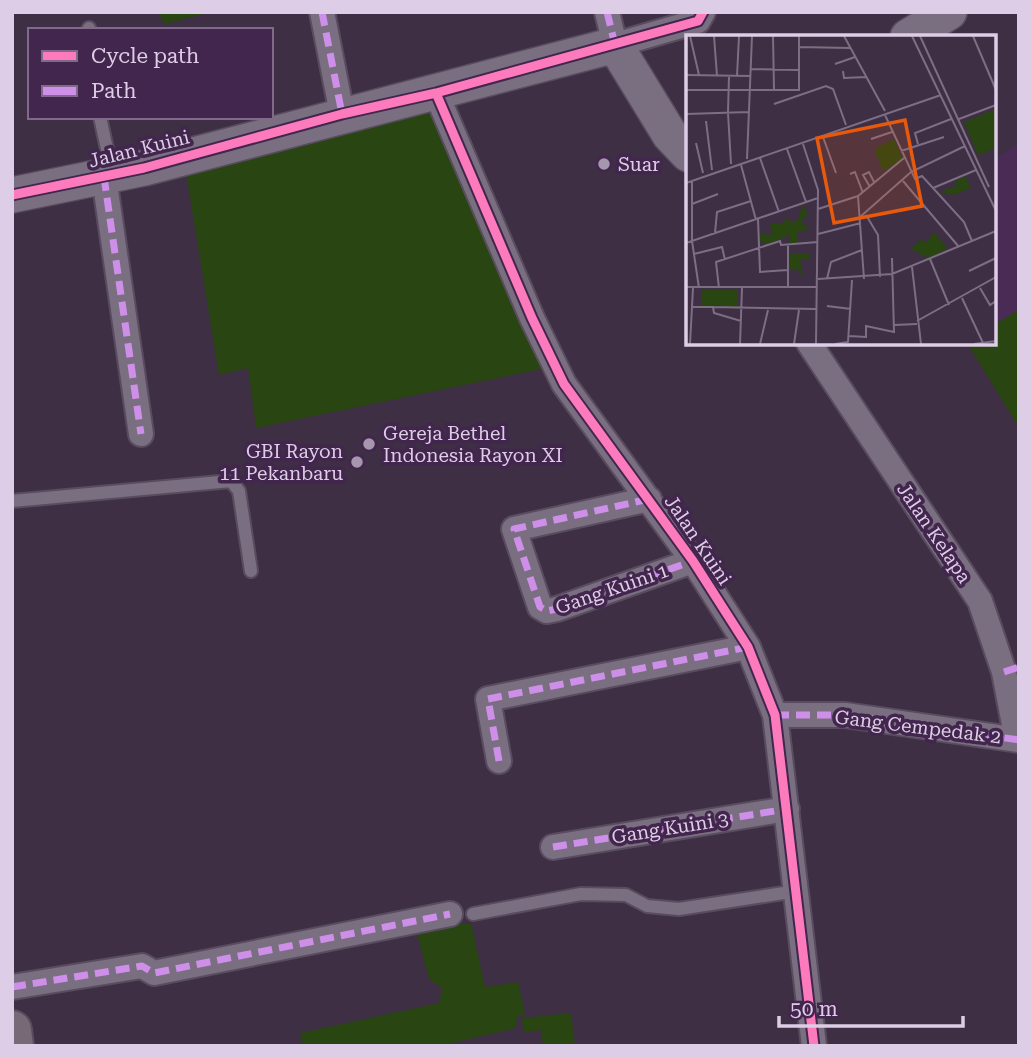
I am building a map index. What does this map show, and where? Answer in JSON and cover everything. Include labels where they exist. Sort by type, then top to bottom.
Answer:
[{"type":"main road","points":[[12,1030],[14,1046]]},
{"type":"street","points":[[322,12],[342,114]]},
{"type":"street","points":[[607,12],[615,46],[670,135],[686,152]]},
{"type":"street","points":[[615,46],[698,21],[704,12]]},
{"type":"street","points":[[911,35],[948,12]]},
{"type":"street","name":"Jalan Kuini","points":[[12,195],[108,176],[615,46]]},
{"type":"street","name":"Jalan Kuini","points":[[436,93],[531,318],[564,384],[693,561],[748,647],[775,715],[814,1046]]},
{"type":"street","points":[[108,176],[141,434]]},
{"type":"street","name":"Jalan Kelapa","points":[[810,345],[980,601],[1011,669],[1018,740]]},
{"type":"street","name":"Gang Kuini 1","points":[[649,499],[514,530],[540,607],[547,611],[557,609],[693,561]]},
{"type":"street","points":[[499,761],[488,699],[748,647]]},
{"type":"street","name":"Gang Cempedak 2","points":[[775,715],[845,715],[1018,740]]},
{"type":"street","name":"Gang Kuini 3","points":[[553,847],[787,809]]},
{"type":"street","points":[[12,987],[142,967],[154,973],[461,914]]},
{"type":"lane","points":[[100,119],[108,176]]},
{"type":"lane","points":[[12,501],[231,481],[239,491],[251,571]]},
{"type":"lane","points":[[461,914],[580,894],[626,895],[647,906],[679,909],[797,891]]},
{"type":"shaded area","points":[[1019,143],[1019,428],[968,345],[996,345],[996,159]]},
{"type":"green space","points":[[158,12],[212,12],[164,24]]},
{"type":"green space","points":[[438,106],[541,369],[256,428],[248,368],[219,375],[186,173]]},
{"type":"green space","points":[[1019,309],[1019,428],[968,345],[996,345],[996,324]]},
{"type":"green space","points":[[471,923],[485,987],[518,982],[525,1014],[517,1016],[516,1028],[439,1046],[303,1046],[300,1033],[439,1003],[442,988],[429,979],[415,927]]},
{"type":"green space","points":[[571,1013],[575,1046],[543,1046],[541,1030],[523,1032],[522,1018]]},
{"type":"marked path","points":[[322,12],[342,114]]},
{"type":"marked path","points":[[607,12],[615,45]]},
{"type":"marked path","points":[[104,177],[141,434]]},
{"type":"marked path","points":[[649,499],[514,529],[540,607],[547,611],[557,609],[693,561]]},
{"type":"marked path","points":[[499,761],[488,699],[748,647]]},
{"type":"marked path","points":[[1004,672],[1019,667]]},
{"type":"marked path","points":[[775,715],[845,715],[1019,740]]},
{"type":"marked path","points":[[553,847],[787,809]]},
{"type":"marked path","points":[[12,987],[142,966],[154,973],[450,914]]},
{"type":"cycle path","points":[[12,195],[144,168],[342,114],[436,93],[698,21],[703,12]]},
{"type":"cycle path","points":[[436,93],[532,318],[564,384],[693,561],[748,647],[775,715],[814,1046]]},
{"type":"place","name":"Suar","points":[[604,164]]},
{"type":"place","name":"Gereja Bethel Indonesia Rayon XI","points":[[369,444]]},
{"type":"place","name":"GBI Rayon 11 Pekanbaru","points":[[357,462]]}]
